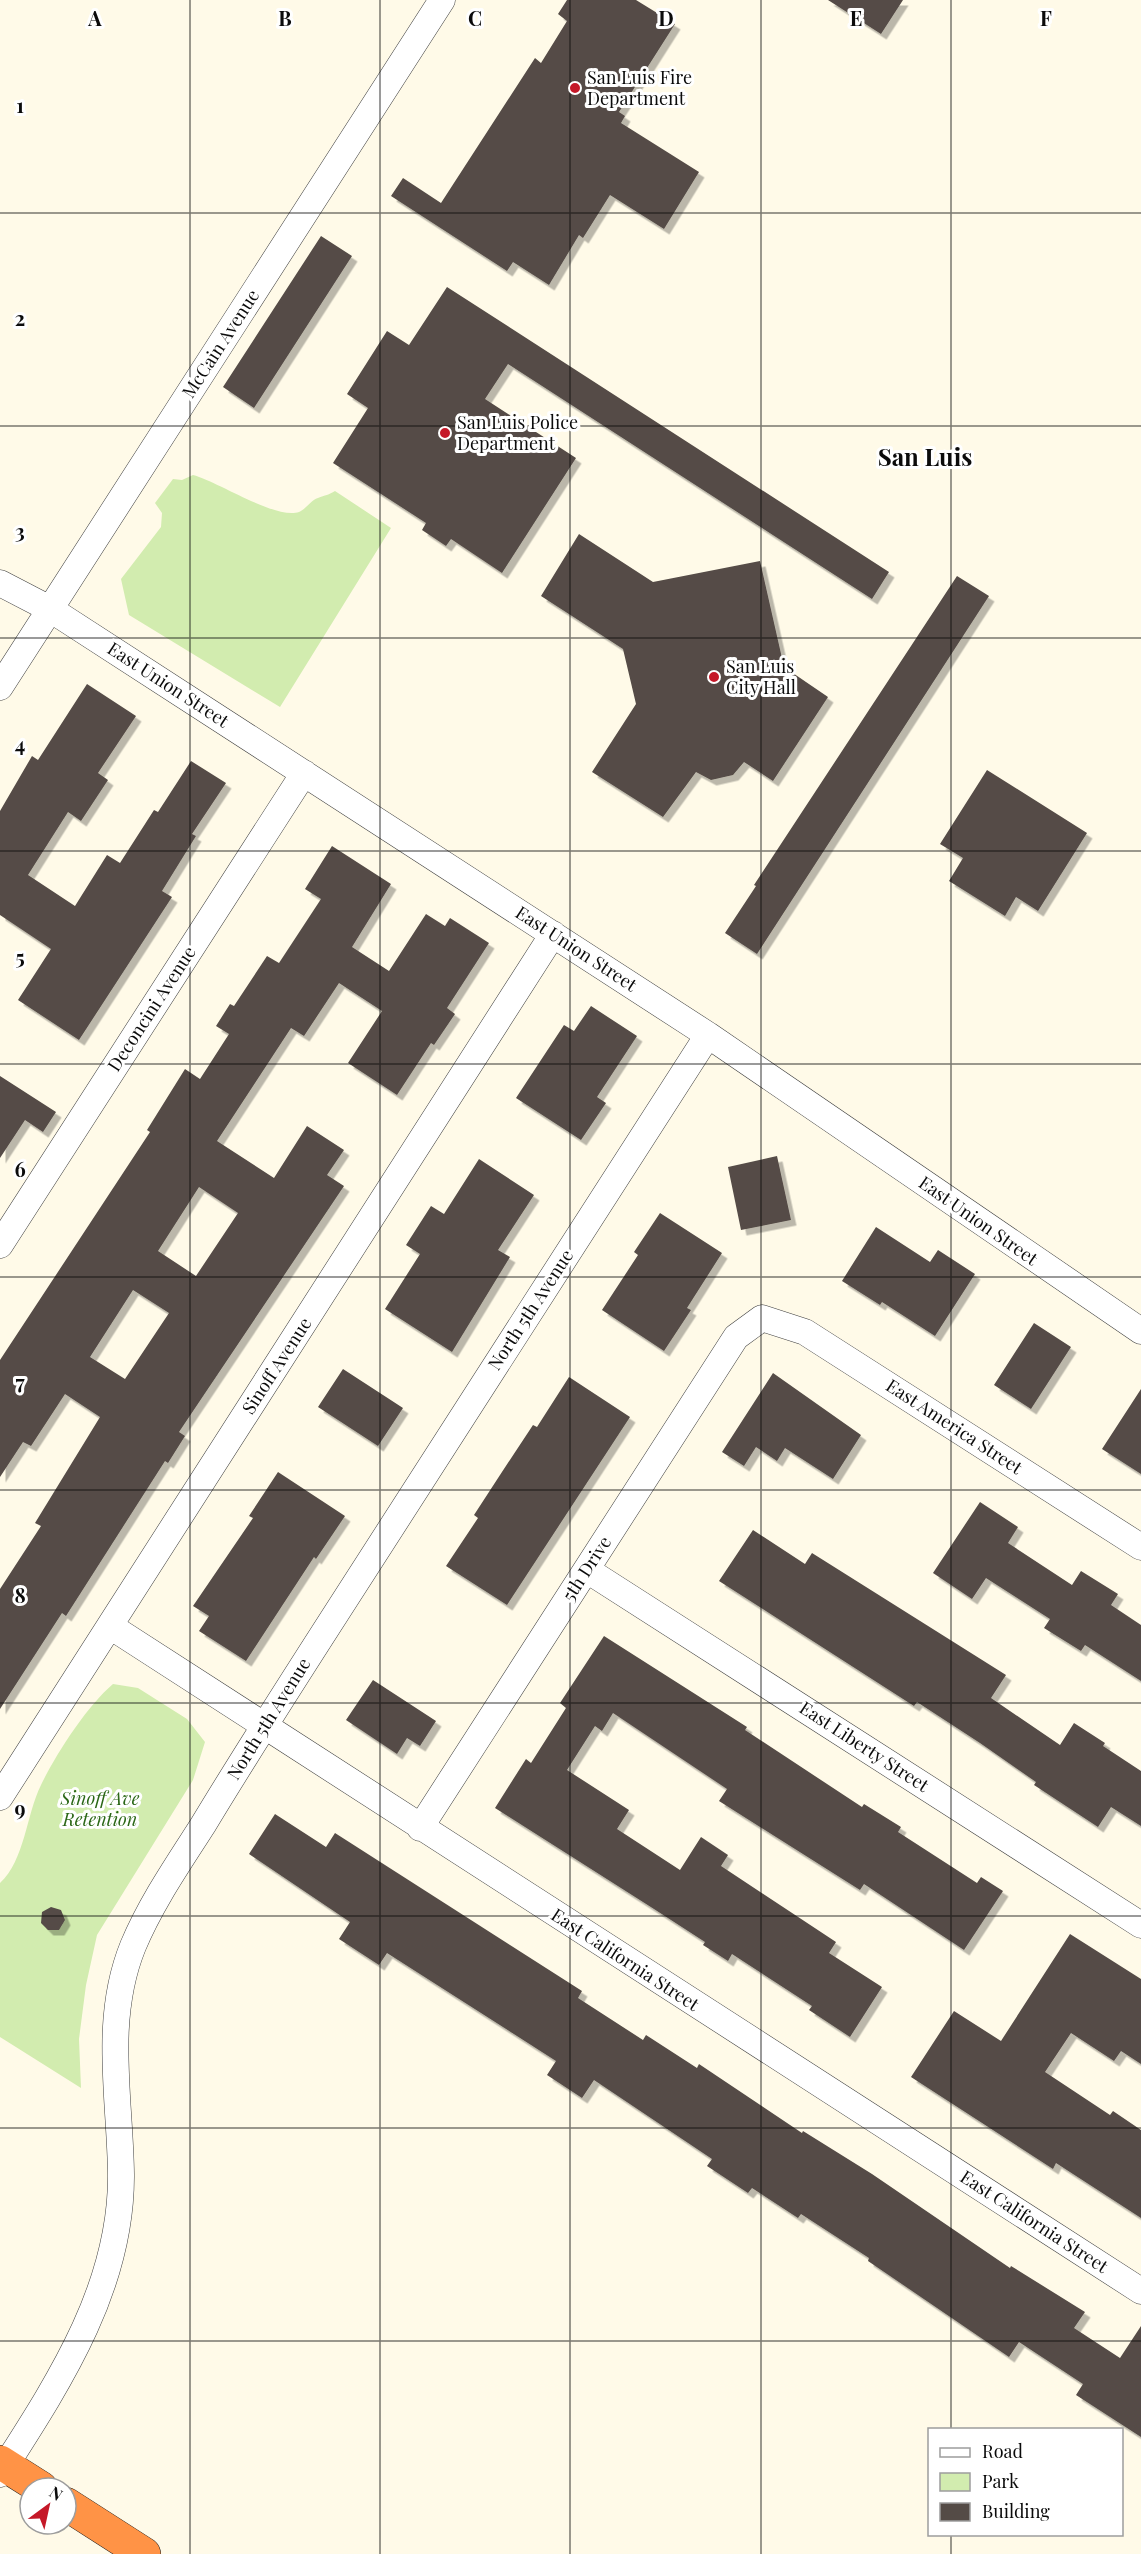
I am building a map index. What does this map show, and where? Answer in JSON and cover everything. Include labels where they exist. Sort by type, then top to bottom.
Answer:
[{"type":"highway","points":[[2,2467],[19,2476]]},
{"type":"highway","points":[[78,2512],[144,2554]]},
{"type":"street","name":"McCain Avenue","points":[[0,687],[442,0]]},
{"type":"street","name":"East Union Street","points":[[0,583],[50,609],[708,1035],[1141,1331]]},
{"type":"street","name":"Deconcini Avenue","points":[[0,1245],[304,773]]},
{"type":"street","name":"Sinoff Avenue","points":[[0,1797],[553,934]]},
{"type":"street","name":"North 5th Avenue","points":[[2,2467],[58,2383],[79,2344],[103,2283],[115,2233],[121,2176],[114,2068],[118,1999],[132,1948],[156,1900],[263,1726],[708,1035]]},
{"type":"street","name":"East America Street","points":[[762,1318],[805,1332],[1141,1547]]},
{"type":"street","name":"5th Drive","points":[[420,1828],[736,1337],[762,1318]]},
{"type":"street","name":"East Liberty Street","points":[[587,1569],[1141,1925]]},
{"type":"street","name":"East California Street","points":[[110,1626],[1141,2291]]},
{"type":"green space","points":[[193,475],[262,506],[289,513],[299,512],[315,499],[335,491],[391,528],[280,707],[129,615],[121,579],[161,527],[162,513],[155,503],[173,479],[182,480]]},
{"type":"green space","name":"Sinoff Ave Retention","points":[[113,1684],[138,1688],[187,1719],[205,1742],[193,1780],[97,1935],[86,1985],[79,2039],[81,2088],[0,2037],[0,1883],[15,1862],[36,1797],[55,1759],[83,1717]]},
{"type":"building","points":[[567,0],[636,0],[675,24],[619,112],[625,116],[621,123],[699,172],[664,229],[610,195],[583,238],[579,235],[549,285],[513,262],[507,271],[391,196],[403,178],[441,203],[535,58],[541,63],[567,21],[558,14]]},
{"type":"building","points":[[828,0],[903,0],[881,34]]},
{"type":"building","points":[[321,236],[352,256],[254,408],[223,387]]},
{"type":"building","name":"San Luis Police Department","points":[[447,287],[889,572],[872,599],[508,364],[485,399],[576,458],[502,573],[451,539],[446,546],[422,530],[426,523],[333,463],[368,408],[347,394],[387,331],[409,345]]},
{"type":"building","name":"San Luis City Hall","points":[[579,534],[653,582],[760,561],[784,667],[828,697],[773,781],[744,762],[733,775],[711,780],[696,772],[663,817],[592,772],[636,704],[623,649],[541,596]]},
{"type":"building","points":[[957,576],[989,596],[757,954],[725,933],[756,886],[754,885]]},
{"type":"building","points":[[87,684],[136,716],[98,773],[108,780],[81,821],[68,812],[28,875],[75,906],[107,855],[120,863],[154,810],[158,812],[191,761],[226,783],[192,834],[196,836],[162,891],[172,897],[79,1040],[18,1000],[51,949],[0,915],[0,811],[32,756],[38,760]]},
{"type":"building","points":[[987,770],[1087,833],[1038,911],[1016,897],[1005,916],[949,881],[963,858],[940,844]]},
{"type":"building","points":[[332,846],[391,884],[352,947],[389,971],[426,914],[445,926],[450,918],[489,943],[447,1008],[455,1014],[434,1045],[431,1043],[397,1095],[348,1063],[382,1011],[339,983],[304,1036],[291,1028],[217,1141],[274,1178],[307,1126],[344,1150],[327,1175],[344,1186],[179,1432],[185,1436],[168,1463],[165,1461],[66,1616],[62,1613],[0,1709],[0,1589],[41,1526],[35,1523],[100,1417],[65,1394],[31,1446],[23,1442],[0,1477],[0,1360],[150,1132],[147,1130],[185,1069],[200,1079],[229,1034],[216,1026],[230,1004],[234,1006],[267,956],[279,963],[321,899],[305,889]],"holes":[[[199,1187],[238,1213],[196,1276],[158,1251]],[[133,1290],[169,1313],[125,1379],[90,1357]]]},
{"type":"building","points":[[591,1006],[637,1036],[597,1097],[606,1103],[581,1140],[516,1098],[564,1025],[574,1031]]},
{"type":"building","points":[[0,1076],[56,1112],[43,1132],[25,1120],[0,1158]]},
{"type":"building","points":[[777,1156],[791,1220],[741,1230],[728,1167]]},
{"type":"building","points":[[479,1159],[534,1195],[498,1250],[510,1257],[452,1352],[385,1309],[420,1254],[406,1245],[431,1206],[444,1214]]},
{"type":"building","points":[[660,1213],[722,1253],[687,1308],[691,1310],[664,1351],[602,1310],[638,1255],[634,1252]]},
{"type":"building","points":[[876,1227],[930,1262],[938,1250],[975,1274],[935,1336],[882,1302],[880,1305],[842,1281]]},
{"type":"building","points":[[1034,1323],[1071,1347],[1031,1409],[994,1385]]},
{"type":"building","points":[[343,1369],[403,1408],[378,1446],[318,1407]]},
{"type":"building","points":[[773,1373],[861,1435],[833,1479],[785,1448],[777,1461],[756,1447],[744,1466],[722,1452]]},
{"type":"building","points":[[569,1377],[630,1417],[507,1605],[446,1566],[478,1518],[474,1515],[500,1475],[533,1425],[537,1427]]},
{"type":"building","points":[[1141,1389],[1141,1474],[1102,1449]]},
{"type":"building","points":[[278,1472],[345,1516],[316,1559],[314,1557],[246,1661],[199,1631],[209,1616],[193,1606],[253,1518],[249,1516]]},
{"type":"building","points":[[980,1502],[1018,1527],[1008,1543],[1072,1585],[1081,1571],[1118,1594],[1111,1605],[1141,1625],[1141,1681],[1085,1645],[1081,1651],[1044,1628],[1050,1619],[986,1578],[972,1599],[933,1573]]},
{"type":"building","points":[[753,1530],[805,1564],[812,1553],[1006,1675],[991,1698],[1060,1745],[1074,1723],[1105,1743],[1103,1746],[1141,1771],[1141,1826],[1111,1807],[1098,1827],[1034,1785],[1036,1782],[980,1743],[917,1702],[914,1706],[719,1581]]},
{"type":"building","points":[[604,1636],[747,1727],[745,1730],[862,1807],[864,1804],[901,1827],[898,1832],[977,1883],[981,1877],[1003,1891],[964,1950],[864,1884],[860,1890],[719,1801],[727,1789],[613,1713],[602,1731],[595,1726],[567,1770],[629,1810],[617,1829],[680,1870],[701,1837],[728,1855],[721,1866],[836,1942],[829,1953],[882,1987],[850,2037],[809,2010],[812,2006],[732,1954],[728,1961],[703,1945],[705,1942],[495,1808],[526,1759],[531,1763],[566,1708],[560,1703]]},
{"type":"building","points":[[373,1680],[436,1721],[420,1746],[407,1738],[397,1754],[346,1720]]},
{"type":"building","points":[[275,1814],[326,1847],[335,1833],[582,1991],[578,1998],[643,2040],[646,2035],[697,2068],[699,2064],[802,2133],[803,2131],[872,2174],[1010,2268],[1011,2266],[1085,2312],[1074,2328],[1120,2358],[1141,2326],[1141,2437],[1076,2395],[1083,2384],[1019,2342],[1009,2357],[868,2261],[869,2258],[801,2214],[798,2218],[752,2188],[748,2193],[707,2166],[712,2159],[594,2080],[582,2098],[547,2075],[556,2061],[387,1953],[379,1965],[339,1939],[350,1922],[249,1854]]},
{"type":"building","points":[[51,1907],[61,1910],[65,1920],[59,1930],[48,1930],[41,1923],[42,1912]]},
{"type":"building","points":[[1070,1934],[1141,1979],[1141,2064],[1121,2051],[1114,2061],[1071,2033],[1045,2072],[1110,2115],[1113,2111],[1141,2130],[1141,2218],[1056,2163],[1053,2169],[911,2077],[954,2011],[1001,2041]]},
{"type":"place","name":"San Luis Fire Department","points":[[575,88]]},
{"type":"place","name":"San Luis Police Department","points":[[445,433]]},
{"type":"place","name":"San Luis City Hall","points":[[714,677]]},
{"type":"district","name":"San Luis","points":[[925,458]]}]
